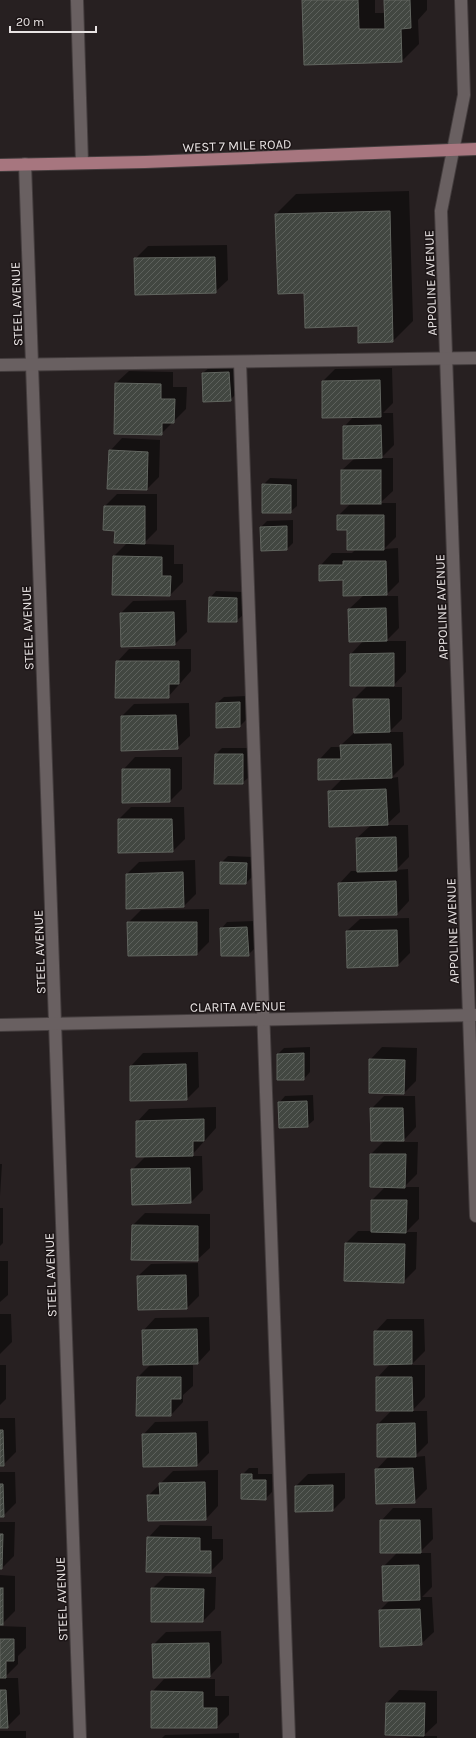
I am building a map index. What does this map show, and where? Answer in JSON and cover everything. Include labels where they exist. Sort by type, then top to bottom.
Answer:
[{"type":"main road","name":"WEST 7 MILE ROAD","points":[[0,165],[476,149]]},
{"type":"street","points":[[77,0],[82,163]]},
{"type":"street","name":"APPOLINE AVENUE","points":[[461,0],[464,95],[441,211],[473,1015],[476,1216]]},
{"type":"street","name":"STEEL AVENUE","points":[[25,164],[80,1738]]},
{"type":"street","points":[[0,365],[476,358]]},
{"type":"street","points":[[240,362],[289,1738]]},
{"type":"street","name":"CLARITA AVENUE","points":[[0,1025],[473,1015]]},
{"type":"building","points":[[302,0],[358,0],[359,29],[385,29],[384,0],[410,0],[411,28],[401,29],[402,62],[304,65]]},
{"type":"building","points":[[390,211],[393,342],[358,343],[358,326],[305,328],[304,293],[278,294],[275,214]]},
{"type":"building","points":[[215,257],[216,293],[135,295],[134,258]]},
{"type":"building","points":[[229,372],[231,401],[203,402],[202,373]]},
{"type":"building","points":[[380,380],[381,417],[322,418],[322,381]]},
{"type":"building","points":[[115,383],[161,384],[161,399],[175,399],[174,423],[162,423],[162,435],[114,434]]},
{"type":"building","points":[[381,425],[382,458],[343,459],[343,426]]},
{"type":"building","points":[[109,450],[148,452],[147,490],[107,489]]},
{"type":"building","points":[[341,470],[381,470],[381,504],[341,504]]},
{"type":"building","points":[[262,484],[291,485],[291,513],[262,513]]},
{"type":"building","points":[[104,506],[145,506],[145,544],[114,543],[115,531],[103,530]]},
{"type":"building","points":[[337,515],[384,515],[384,550],[347,550],[347,530],[337,530]]},
{"type":"building","points":[[287,526],[287,550],[261,551],[260,527]]},
{"type":"building","points":[[113,556],[162,557],[162,576],[171,576],[170,596],[112,595]]},
{"type":"building","points":[[343,561],[386,561],[387,595],[343,596],[343,580],[319,581],[319,565],[343,565]]},
{"type":"building","points":[[209,597],[237,598],[237,622],[208,622]]},
{"type":"building","points":[[386,608],[387,641],[349,642],[348,609]]},
{"type":"building","points":[[174,612],[175,645],[121,647],[120,613]]},
{"type":"building","points":[[394,653],[394,686],[350,686],[350,654]]},
{"type":"building","points":[[116,661],[179,661],[179,684],[169,684],[169,698],[115,698]]},
{"type":"building","points":[[353,699],[389,699],[390,732],[354,733]]},
{"type":"building","points":[[240,702],[240,727],[216,728],[216,703]]},
{"type":"building","points":[[176,715],[178,749],[121,751],[121,716]]},
{"type":"building","points":[[391,744],[392,778],[318,780],[318,759],[341,759],[340,745]]},
{"type":"building","points":[[215,754],[243,754],[243,784],[214,784]]},
{"type":"building","points":[[122,769],[170,769],[170,802],[122,803]]},
{"type":"building","points":[[386,789],[388,825],[329,827],[328,791]]},
{"type":"building","points":[[118,819],[172,819],[173,852],[118,853]]},
{"type":"building","points":[[396,837],[397,871],[357,872],[356,838]]},
{"type":"building","points":[[220,862],[247,863],[246,884],[220,884]]},
{"type":"building","points":[[183,872],[184,907],[126,909],[126,874]]},
{"type":"building","points":[[396,881],[397,915],[339,916],[338,883]]},
{"type":"building","points":[[127,922],[197,922],[197,955],[128,956]]},
{"type":"building","points":[[247,927],[249,956],[221,956],[220,928]]},
{"type":"building","points":[[397,930],[398,966],[347,968],[346,931]]},
{"type":"building","points":[[304,1053],[304,1080],[277,1080],[277,1054]]},
{"type":"building","points":[[369,1059],[405,1060],[404,1094],[369,1093]]},
{"type":"building","points":[[186,1064],[187,1100],[130,1101],[130,1066]]},
{"type":"building","points":[[307,1101],[308,1127],[279,1128],[278,1102]]},
{"type":"building","points":[[370,1108],[403,1108],[404,1141],[371,1141]]},
{"type":"building","points":[[204,1119],[204,1141],[193,1141],[193,1156],[136,1157],[136,1121]]},
{"type":"building","points":[[370,1154],[406,1154],[405,1188],[370,1187]]},
{"type":"building","points":[[190,1168],[191,1203],[132,1205],[131,1169]]},
{"type":"building","points":[[371,1200],[407,1200],[406,1233],[371,1232]]},
{"type":"building","points":[[132,1225],[198,1226],[198,1261],[131,1260]]},
{"type":"building","points":[[345,1243],[405,1244],[404,1283],[344,1281]]},
{"type":"building","points":[[186,1275],[187,1309],[138,1310],[137,1276]]},
{"type":"building","points":[[197,1329],[198,1364],[143,1365],[142,1330]]},
{"type":"building","points":[[374,1331],[412,1331],[412,1364],[374,1365]]},
{"type":"building","points":[[137,1377],[181,1377],[181,1399],[171,1399],[171,1416],[136,1416]]},
{"type":"building","points":[[376,1377],[412,1377],[413,1411],[376,1411]]},
{"type":"building","points":[[415,1423],[416,1457],[377,1457],[377,1424]]},
{"type":"building","points":[[0,1430],[3,1430],[4,1466],[0,1466]]},
{"type":"building","points":[[196,1433],[197,1466],[143,1467],[142,1434]]},
{"type":"building","points":[[413,1468],[415,1503],[376,1504],[375,1469]]},
{"type":"building","points":[[241,1474],[252,1474],[252,1480],[266,1480],[266,1500],[241,1499]]},
{"type":"building","points":[[205,1482],[206,1520],[148,1521],[147,1495],[160,1495],[159,1483]]},
{"type":"building","points":[[0,1484],[3,1484],[4,1517],[0,1517]]},
{"type":"building","points":[[333,1485],[333,1511],[295,1512],[295,1486]]},
{"type":"building","points":[[380,1520],[420,1520],[421,1553],[380,1553]]},
{"type":"building","points":[[0,1534],[3,1534],[2,1569],[0,1569]]},
{"type":"building","points":[[147,1537],[200,1538],[200,1551],[211,1551],[211,1573],[146,1572]]},
{"type":"building","points":[[419,1565],[420,1600],[383,1601],[382,1566]]},
{"type":"building","points":[[0,1588],[3,1588],[3,1625],[0,1625]]},
{"type":"building","points":[[151,1588],[204,1589],[203,1622],[151,1622]]},
{"type":"building","points":[[420,1609],[422,1645],[380,1647],[379,1610]]},
{"type":"building","points":[[0,1639],[14,1639],[14,1661],[6,1661],[6,1678],[0,1678]]},
{"type":"building","points":[[209,1643],[210,1677],[153,1678],[152,1644]]},
{"type":"building","points":[[0,1690],[6,1690],[8,1728],[0,1728]]},
{"type":"building","points":[[151,1691],[203,1692],[203,1708],[217,1708],[217,1728],[151,1728]]},
{"type":"building","points":[[386,1703],[425,1703],[424,1736],[385,1735]]}]
